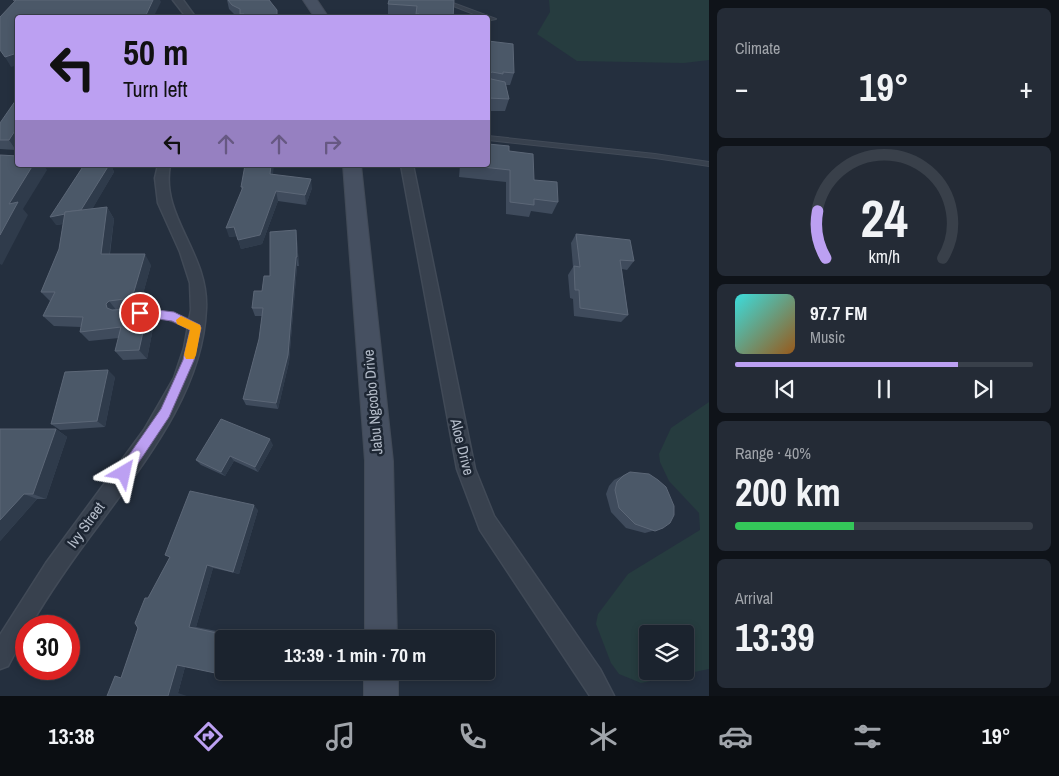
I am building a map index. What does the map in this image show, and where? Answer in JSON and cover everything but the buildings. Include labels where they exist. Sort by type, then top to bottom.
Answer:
[{"type":"main road","points":[[310,0],[320,15]]},
{"type":"main road","name":"Jabu Ngcobo Drive","points":[[352,167],[378,461],[381,630]]},
{"type":"main road","points":[[381,680],[381,696]]},
{"type":"street","points":[[178,0],[190,15]]},
{"type":"street","name":"Ivy Street","points":[[0,658],[10,638],[71,544],[135,458],[165,413],[189,360],[198,317],[198,290],[192,264],[163,200],[160,178],[163,167]]},
{"type":"street","name":"Aloe Drive","points":[[407,167],[466,469],[487,523],[592,677],[602,696]]},
{"type":"lane","points":[[440,0],[481,15]]},
{"type":"lane","points":[[490,138],[655,156],[709,164]]},
{"type":"lane","points":[[120,315],[140,313],[174,316],[196,328]]},
{"type":"green space","points":[[549,0],[709,0],[709,60],[684,63],[577,61],[537,34],[550,12]]},
{"type":"green space","points":[[709,402],[709,669],[694,672],[694,625],[639,625],[639,680],[656,680],[641,683],[619,674],[611,663],[596,624],[598,614],[628,574],[700,530],[699,513],[669,481],[660,462],[659,454],[671,428]]},
{"type":"slow traffic","points":[[181,320],[196,328],[190,355]]},
{"type":"route","points":[[124,473],[165,413],[189,360],[196,328],[174,316],[140,313]]}]
